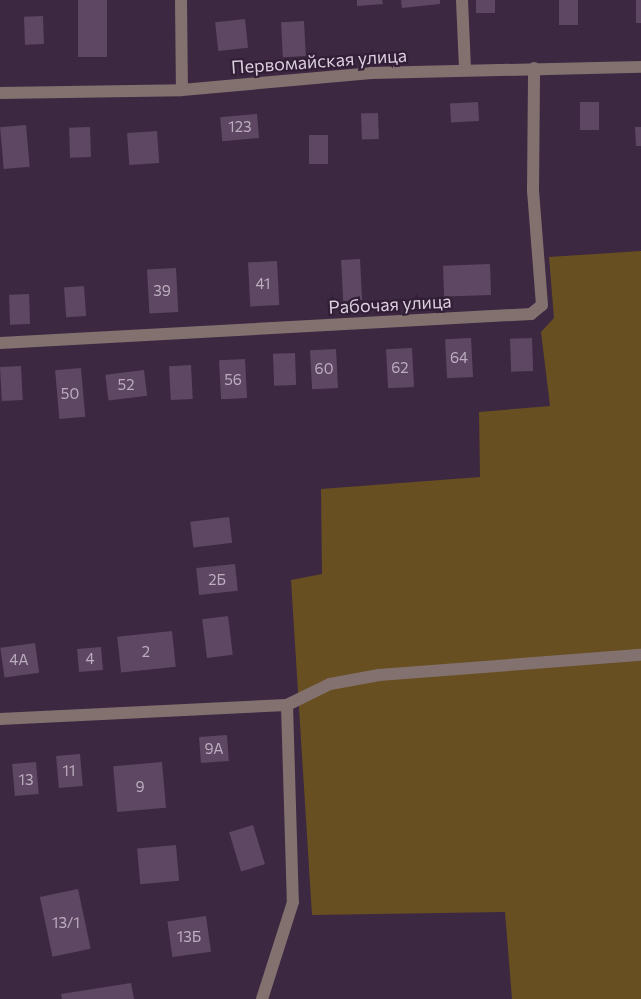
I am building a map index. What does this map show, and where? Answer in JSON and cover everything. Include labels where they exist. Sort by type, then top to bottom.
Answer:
[{"type":"street","points":[[181,0],[182,90]]},
{"type":"street","points":[[462,0],[465,70]]},
{"type":"street","name":"Первомайская улица","points":[[0,93],[182,90],[371,73],[641,67]]},
{"type":"street","name":"Рабочая улица","points":[[0,343],[531,314],[542,305],[533,191],[534,68]]},
{"type":"street","points":[[0,719],[287,705],[330,684],[379,675],[641,655]]},
{"type":"street","points":[[262,999],[293,902],[287,705]]},
{"type":"shaded area","points":[[641,251],[641,999],[512,999],[505,912],[312,915],[291,580],[322,574],[321,489],[480,477],[479,412],[550,406],[541,332],[554,318],[549,257]]},
{"type":"building","points":[[78,0],[107,0],[107,57],[78,57]]},
{"type":"building","points":[[357,0],[382,0],[383,4],[357,6]]},
{"type":"building","points":[[401,0],[440,0],[440,4],[402,8]]},
{"type":"building","points":[[476,0],[495,0],[495,13],[476,13]]},
{"type":"building","points":[[559,0],[578,0],[578,25],[559,25]]},
{"type":"building","points":[[636,0],[641,0],[641,23],[636,23]]},
{"type":"building","points":[[43,16],[44,44],[25,45],[24,17]]},
{"type":"building","points":[[245,19],[248,48],[218,51],[215,22]]},
{"type":"building","points":[[304,21],[306,56],[283,57],[281,22]]},
{"type":"building","points":[[478,102],[479,121],[451,122],[450,103]]},
{"type":"building","points":[[580,102],[599,102],[599,130],[580,130]]},
{"type":"building","points":[[378,113],[379,139],[362,140],[361,114]]},
{"type":"building","points":[[257,114],[259,138],[222,141],[220,117]]},
{"type":"building","points":[[26,125],[30,167],[4,169],[0,127]]},
{"type":"building","points":[[90,127],[91,157],[70,158],[69,128]]},
{"type":"building","points":[[635,127],[641,127],[641,146],[636,146]]},
{"type":"building","points":[[157,131],[159,163],[129,165],[127,133]]},
{"type":"building","points":[[309,135],[328,135],[328,164],[309,164]]},
{"type":"building","points":[[360,259],[362,300],[343,301],[341,260]]},
{"type":"building","points":[[277,261],[279,305],[250,306],[248,263]]},
{"type":"building","points":[[490,264],[491,295],[444,297],[443,266]]},
{"type":"building","points":[[176,268],[178,312],[149,313],[147,270]]},
{"type":"building","points":[[84,286],[86,316],[66,317],[64,287]]},
{"type":"building","points":[[29,294],[30,324],[10,325],[9,295]]},
{"type":"building","points":[[471,338],[473,377],[447,378],[445,339]]},
{"type":"building","points":[[532,338],[533,371],[511,372],[510,339]]},
{"type":"building","points":[[412,348],[414,387],[388,388],[386,349]]},
{"type":"building","points":[[336,349],[338,388],[312,389],[310,350]]},
{"type":"building","points":[[295,353],[296,385],[274,386],[273,354]]},
{"type":"building","points":[[245,359],[247,398],[221,399],[219,360]]},
{"type":"building","points":[[191,365],[193,399],[171,400],[169,366]]},
{"type":"building","points":[[21,366],[23,400],[2,401],[0,367]]},
{"type":"building","points":[[81,368],[85,417],[59,419],[55,370]]},
{"type":"building","points":[[144,370],[147,396],[108,401],[105,375]]},
{"type":"building","points":[[229,517],[232,543],[193,548],[190,522]]},
{"type":"building","points":[[235,564],[238,591],[199,595],[196,568]]},
{"type":"building","points":[[228,616],[233,655],[207,658],[202,619]]},
{"type":"building","points":[[172,631],[176,667],[121,673],[117,637]]},
{"type":"building","points":[[35,643],[39,673],[5,678],[0,648]]},
{"type":"building","points":[[101,647],[103,670],[79,672],[77,649]]},
{"type":"building","points":[[227,735],[229,761],[201,763],[199,737]]},
{"type":"building","points":[[80,754],[83,786],[59,788],[56,756]]},
{"type":"building","points":[[36,762],[39,794],[15,796],[12,764]]},
{"type":"building","points":[[162,762],[166,808],[117,812],[113,766]]},
{"type":"building","points":[[253,825],[265,864],[241,872],[229,832]]},
{"type":"building","points":[[176,845],[179,881],[140,884],[137,848]]},
{"type":"building","points":[[78,889],[91,949],[53,957],[40,897]]},
{"type":"building","points":[[206,916],[211,952],[172,957],[167,921]]},
{"type":"building","points":[[131,983],[134,999],[62,999],[61,994]]}]
